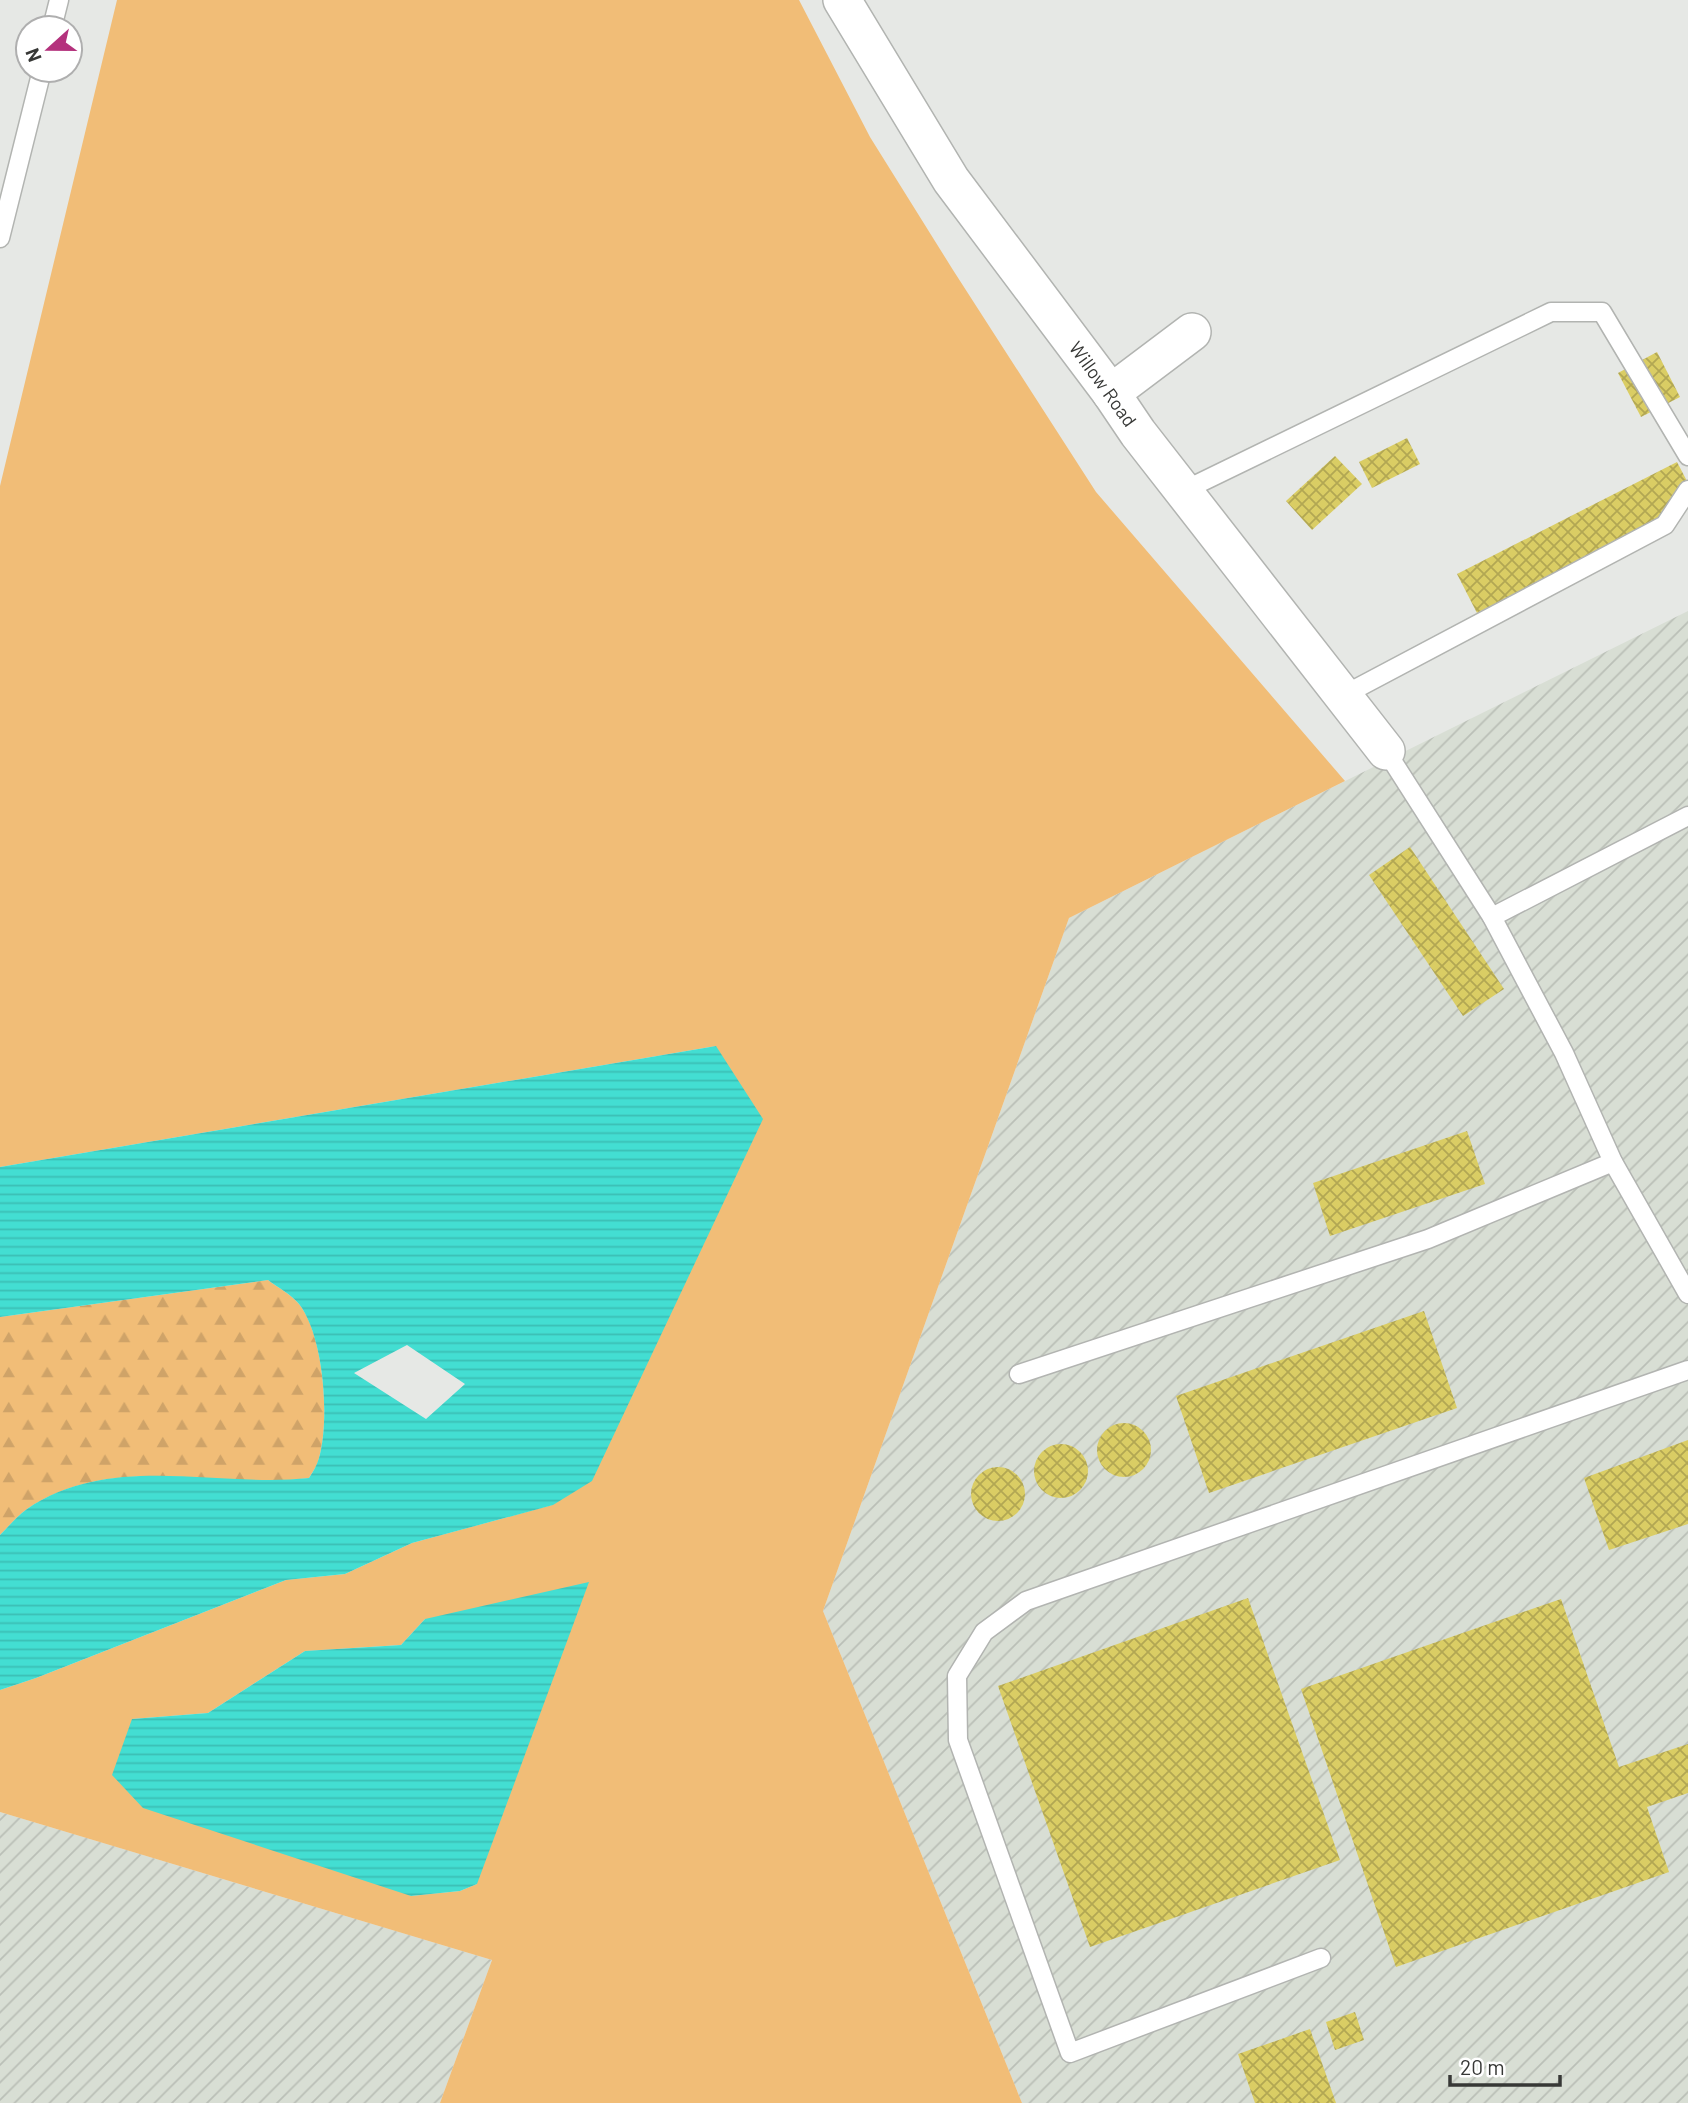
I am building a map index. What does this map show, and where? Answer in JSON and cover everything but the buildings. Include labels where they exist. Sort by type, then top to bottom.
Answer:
[{"type":"street","name":"Willow Road","points":[[842,0],[951,180],[1138,433],[1386,751]]},
{"type":"street","points":[[1111,393],[1192,332]]},
{"type":"lane","points":[[0,238],[38,84]]},
{"type":"lane","points":[[1183,491],[1551,312],[1602,312],[1688,456]]},
{"type":"lane","points":[[1344,695],[1665,526],[1688,490]]},
{"type":"lane","points":[[1386,751],[1492,917],[1564,1053],[1613,1162],[1688,1294]]},
{"type":"lane","points":[[1492,917],[1688,816]]},
{"type":"lane","points":[[1019,1374],[1428,1239],[1613,1162]]},
{"type":"lane","points":[[1321,1958],[1070,2053],[958,1740],[957,1676],[977,1643],[984,1632],[1026,1601],[1688,1370]]},
{"type":"shaded area","points":[[1688,611],[1688,2103],[1022,2103],[823,1611],[1069,918]]},
{"type":"shaded area","points":[[0,1812],[492,1960],[440,2103],[0,2103]]},
{"type":"green space","points":[[117,0],[799,0],[870,137],[1096,492],[1345,781],[1069,918],[823,1611],[1022,2103],[440,2103],[492,1960],[0,1812],[0,1690],[286,1580],[345,1574],[412,1543],[552,1505],[558,1500],[716,1046],[0,1167],[0,486]],"holes":[[[425,1619],[477,1884],[460,1891],[411,1896],[132,1719],[208,1713],[305,1651],[401,1645]]]},
{"type":"green space","points":[[268,1280],[299,1304],[314,1336],[319,1356],[324,1422],[318,1461],[309,1478],[272,1481],[146,1476],[115,1478],[55,1493],[27,1509],[0,1535],[0,1317]]},
{"type":"water","points":[[716,1046],[763,1119],[592,1481],[553,1505],[412,1543],[345,1574],[286,1580],[0,1690],[0,1535],[20,1515],[59,1492],[93,1482],[129,1477],[274,1480],[309,1478],[318,1461],[322,1442],[324,1401],[319,1357],[307,1318],[296,1301],[268,1280],[0,1317],[0,1167]],"holes":[[[407,1345],[465,1384],[426,1419],[354,1373]]]},
{"type":"water","points":[[589,1582],[477,1884],[460,1891],[411,1896],[143,1808],[112,1775],[132,1719],[208,1713],[305,1651],[401,1645],[425,1619]]}]
